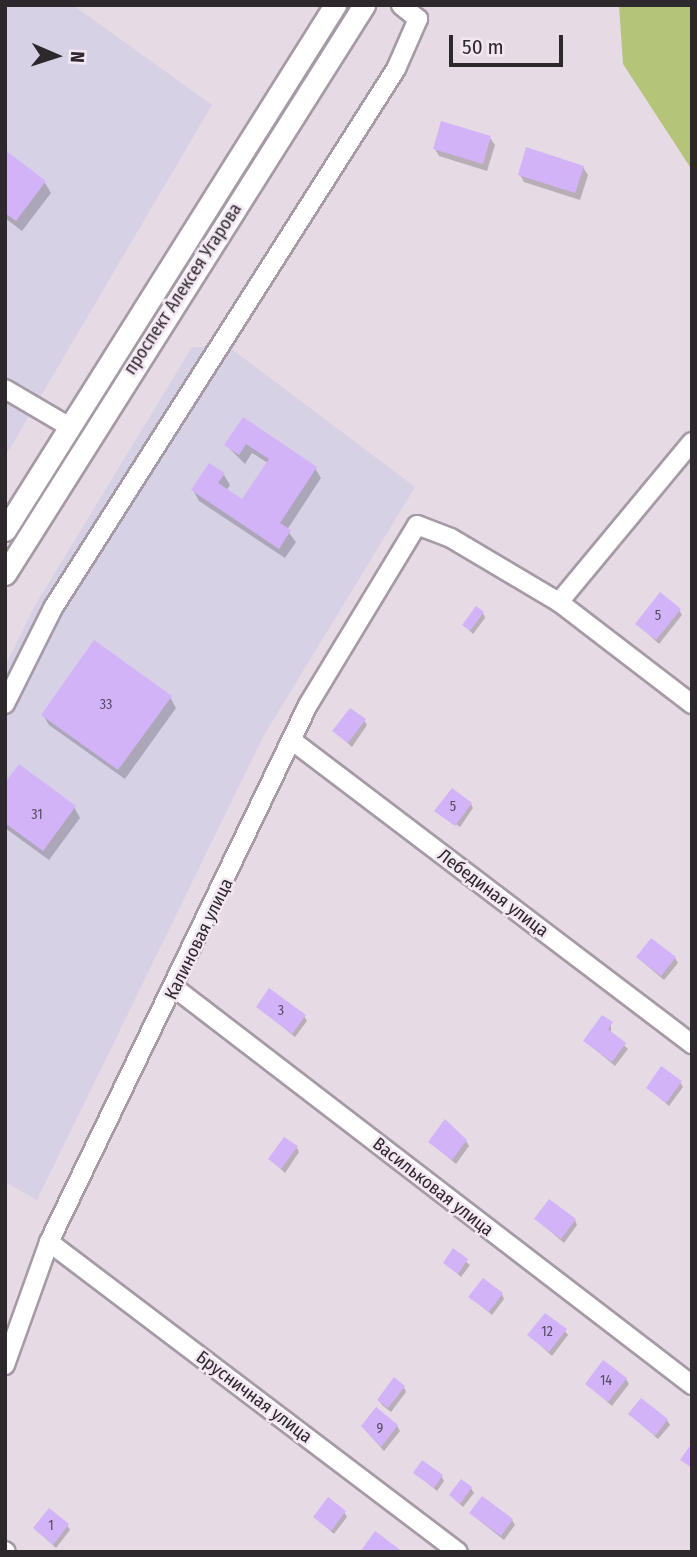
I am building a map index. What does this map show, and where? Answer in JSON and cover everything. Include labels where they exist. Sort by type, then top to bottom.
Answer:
[{"type":"main road","name":"проспект Алексея Угарова","points":[[5,530],[335,5]]},
{"type":"main road","name":"проспект Алексея Угарова","points":[[5,574],[364,5]]},
{"type":"main road","points":[[68,426],[88,439]]},
{"type":"street","points":[[5,704],[53,608],[396,69],[418,19],[401,5]]},
{"type":"street","points":[[5,389],[68,426]]},
{"type":"street","points":[[692,442],[559,602],[692,704]]},
{"type":"street","name":"Калиновая улица","points":[[5,1365],[49,1242],[294,742],[308,705],[417,525],[451,538],[559,602]]},
{"type":"street","name":"Лебединая улица","points":[[294,742],[692,1044]]},
{"type":"street","name":"Васильковая улица","points":[[175,988],[692,1385]]},
{"type":"street","name":"Брусничная улица","points":[[49,1242],[458,1552]]},
{"type":"shaded area","points":[[5,5],[73,5],[212,105],[5,457]]},
{"type":"shaded area","points":[[192,347],[230,348],[415,487],[263,737],[37,1200],[5,1182],[5,666],[33,609]]},
{"type":"green space","points":[[345,5],[354,5],[96,408],[95,402]]},
{"type":"green space","points":[[619,5],[692,5],[692,170],[623,64]]},
{"type":"building","points":[[441,121],[491,136],[483,164],[433,149]]},
{"type":"building","points":[[526,147],[584,166],[575,193],[518,175]]},
{"type":"building","points":[[5,150],[46,181],[16,221],[5,213]]},
{"type":"building","points":[[243,417],[317,467],[280,523],[291,530],[279,549],[191,490],[209,463],[225,473],[218,483],[242,499],[269,459],[246,444],[239,455],[224,445]]},
{"type":"building","points":[[660,592],[681,609],[656,640],[635,624]]},
{"type":"building","points":[[476,606],[484,612],[470,631],[462,625]]},
{"type":"building","points":[[94,640],[172,696],[118,770],[41,715]]},
{"type":"building","points":[[350,708],[366,719],[348,743],[332,731]]},
{"type":"building","points":[[19,764],[76,806],[43,851],[5,823],[5,783]]},
{"type":"building","points":[[452,788],[472,803],[455,826],[434,811]]},
{"type":"building","points":[[651,938],[676,957],[661,976],[636,957]]},
{"type":"building","points":[[269,988],[306,1015],[292,1034],[256,1007]]},
{"type":"building","points":[[602,1015],[613,1022],[608,1029],[626,1043],[612,1062],[583,1041]]},
{"type":"building","points":[[661,1066],[682,1081],[666,1103],[646,1088]]},
{"type":"building","points":[[445,1119],[467,1140],[452,1160],[428,1142]]},
{"type":"building","points":[[284,1137],[298,1146],[281,1169],[268,1159]]},
{"type":"building","points":[[549,1199],[576,1219],[561,1239],[534,1219]]},
{"type":"building","points":[[453,1248],[468,1259],[458,1274],[443,1263]]},
{"type":"building","points":[[483,1278],[503,1293],[489,1312],[468,1297]]},
{"type":"building","points":[[545,1313],[567,1329],[549,1352],[527,1335]]},
{"type":"building","points":[[603,1360],[627,1378],[608,1402],[585,1384]]},
{"type":"building","points":[[394,1377],[405,1386],[388,1408],[377,1400]]},
{"type":"building","points":[[641,1398],[668,1419],[655,1436],[628,1414]]},
{"type":"building","points":[[376,1407],[398,1425],[381,1447],[361,1426]]},
{"type":"building","points":[[692,1443],[692,1468],[680,1460]]},
{"type":"building","points":[[422,1460],[443,1475],[434,1488],[413,1473]]},
{"type":"building","points":[[461,1479],[472,1487],[460,1504],[449,1495]]},
{"type":"building","points":[[482,1496],[513,1519],[501,1536],[469,1513]]},
{"type":"building","points":[[328,1497],[346,1511],[331,1531],[313,1517]]},
{"type":"building","points":[[49,1508],[69,1524],[53,1545],[33,1528]]},
{"type":"building","points":[[375,1531],[403,1552],[360,1552]]}]
